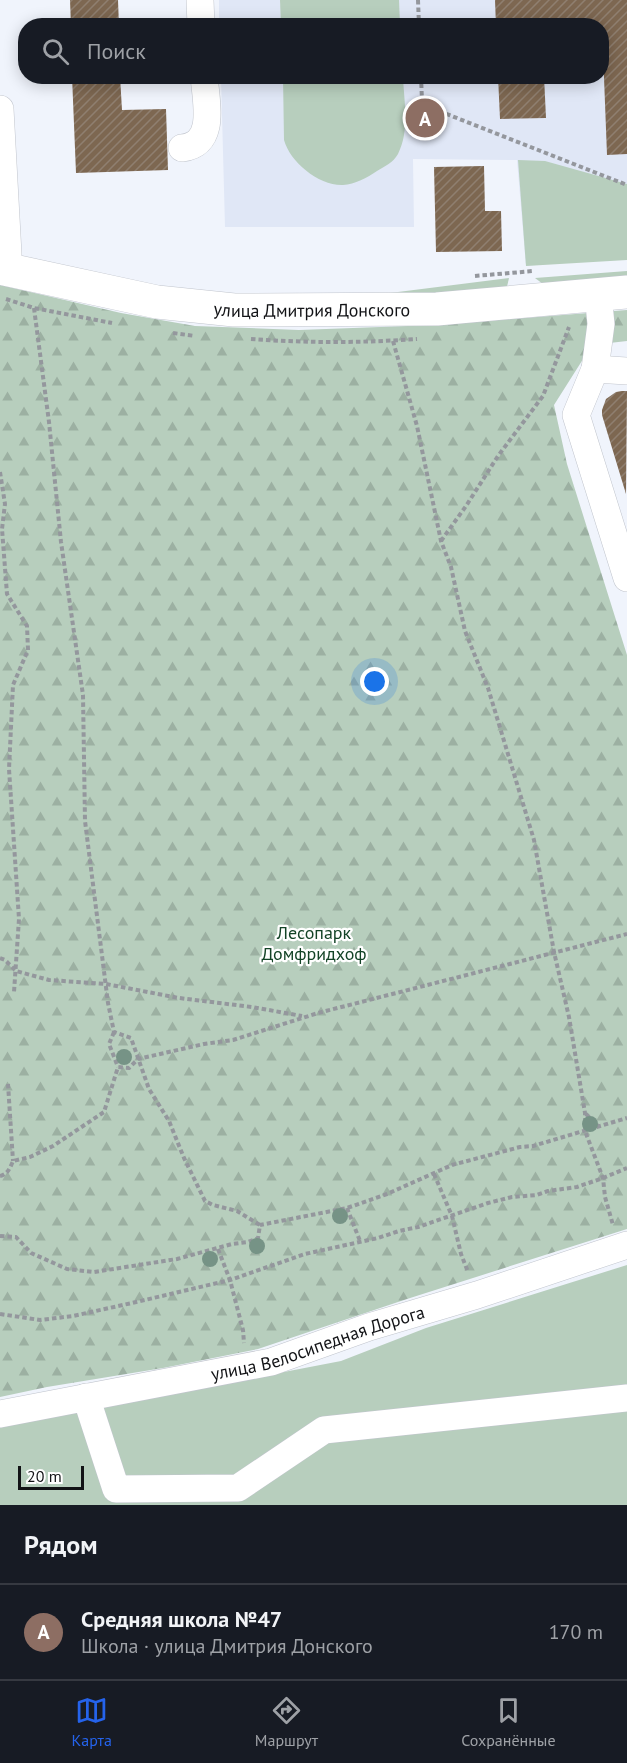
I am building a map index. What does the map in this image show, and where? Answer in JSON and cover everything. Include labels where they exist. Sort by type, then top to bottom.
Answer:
[{"type":"main road","name":"улица Дмитрия Донского","points":[[3,268],[157,302],[234,310],[437,309],[613,293]]},
{"type":"street","points":[[200,0],[201,18]]},
{"type":"street","points":[[182,148],[192,147],[200,140],[207,128],[204,84]]},
{"type":"street","points":[[0,109],[8,254],[3,268]]},
{"type":"street","points":[[613,293],[601,324],[595,369],[576,415],[627,578]]},
{"type":"street","points":[[595,369],[627,371]]},
{"type":"street","name":"улица Велосипедная Дорога","points":[[0,1413],[271,1362],[369,1327],[477,1295],[623,1246]]},
{"type":"street","points":[[86,1397],[116,1489],[238,1488],[324,1430],[627,1398]]},
{"type":"path","points":[[418,0],[419,18]]},
{"type":"path","points":[[422,84],[423,100],[434,109],[627,185]]},
{"type":"path","points":[[13,1161],[53,1146],[104,1112],[118,1066],[109,1044],[114,1032],[85,821],[83,695],[61,542],[49,422],[34,308]]},
{"type":"path","points":[[441,541],[498,456],[543,396],[569,327]]},
{"type":"path","points":[[393,341],[417,426],[441,541],[451,567],[465,631],[488,688],[534,840],[554,952],[569,1017],[585,1113],[585,1131],[603,1178],[604,1197],[623,1246]]},
{"type":"path","points":[[0,472],[4,504],[2,529],[7,594],[27,626],[28,650],[13,685],[9,769],[19,919],[14,992]]},
{"type":"path","points":[[118,1066],[129,1068],[138,1059],[233,1040],[304,1017],[627,934]]},
{"type":"path","points":[[0,958],[16,971],[48,980],[106,984],[179,998],[252,1006],[304,1017]]},
{"type":"path","points":[[114,1032],[131,1038],[149,1089],[169,1121],[205,1201],[237,1211],[260,1226],[347,1208],[378,1198],[452,1166],[520,1147],[533,1146],[627,1118]]},
{"type":"path","points":[[0,1176],[9,1171],[13,1161],[8,1084]]},
{"type":"path","points":[[585,1113],[599,1126]]},
{"type":"path","points":[[0,1314],[39,1320],[73,1316],[230,1280],[304,1254],[378,1238],[512,1197],[537,1196],[548,1191],[577,1186],[627,1168]]},
{"type":"path","points":[[434,1174],[452,1216],[461,1254],[477,1295]]},
{"type":"path","points":[[347,1208],[360,1241]]},
{"type":"path","points":[[0,1236],[16,1237],[31,1253],[67,1269],[94,1272],[132,1267],[248,1242],[258,1238],[260,1226]]},
{"type":"path","points":[[218,1249],[230,1280],[243,1330],[247,1366]]},
{"type":"shaded area","points":[[219,0],[627,0],[627,256],[526,266],[517,160],[413,159],[414,227],[225,227],[221,84],[609,84],[609,18],[219,18]]},
{"type":"green space","points":[[280,0],[399,0],[400,18],[281,18]]},
{"type":"green space","points":[[283,84],[403,84],[405,126],[402,145],[396,157],[389,164],[369,176],[343,185],[324,181],[299,164],[284,140]]},
{"type":"green space","points":[[518,160],[545,161],[627,184],[627,260],[526,266]]},
{"type":"green space","points":[[627,271],[627,281],[551,290],[535,278]]},
{"type":"green space","points":[[509,278],[506,291],[420,298],[390,293]]},
{"type":"green space","name":"Лесопарк Домфридхоф","points":[[0,285],[121,313],[195,326],[299,330],[434,325],[627,310],[627,341],[592,345],[554,405],[567,464],[627,655],[627,1229],[258,1349],[0,1397]]},
{"type":"green space","points":[[627,1265],[627,1505],[0,1505],[0,1424],[341,1361],[426,1328]]},
{"type":"building","points":[[70,0],[118,0],[119,18],[71,18]]},
{"type":"building","points":[[495,0],[627,0],[627,154],[607,155],[604,84],[609,84],[609,18],[496,18]]},
{"type":"building","points":[[72,84],[120,84],[122,110],[166,109],[168,170],[76,173]]},
{"type":"building","points":[[498,84],[544,84],[546,118],[500,119]]},
{"type":"building","points":[[484,166],[485,211],[501,211],[502,251],[436,252],[434,167]]},
{"type":"building","points":[[627,391],[626,494],[602,415],[606,399]]},
{"type":"place","name":"Средняя школа №47","points":[[425,118]]}]
